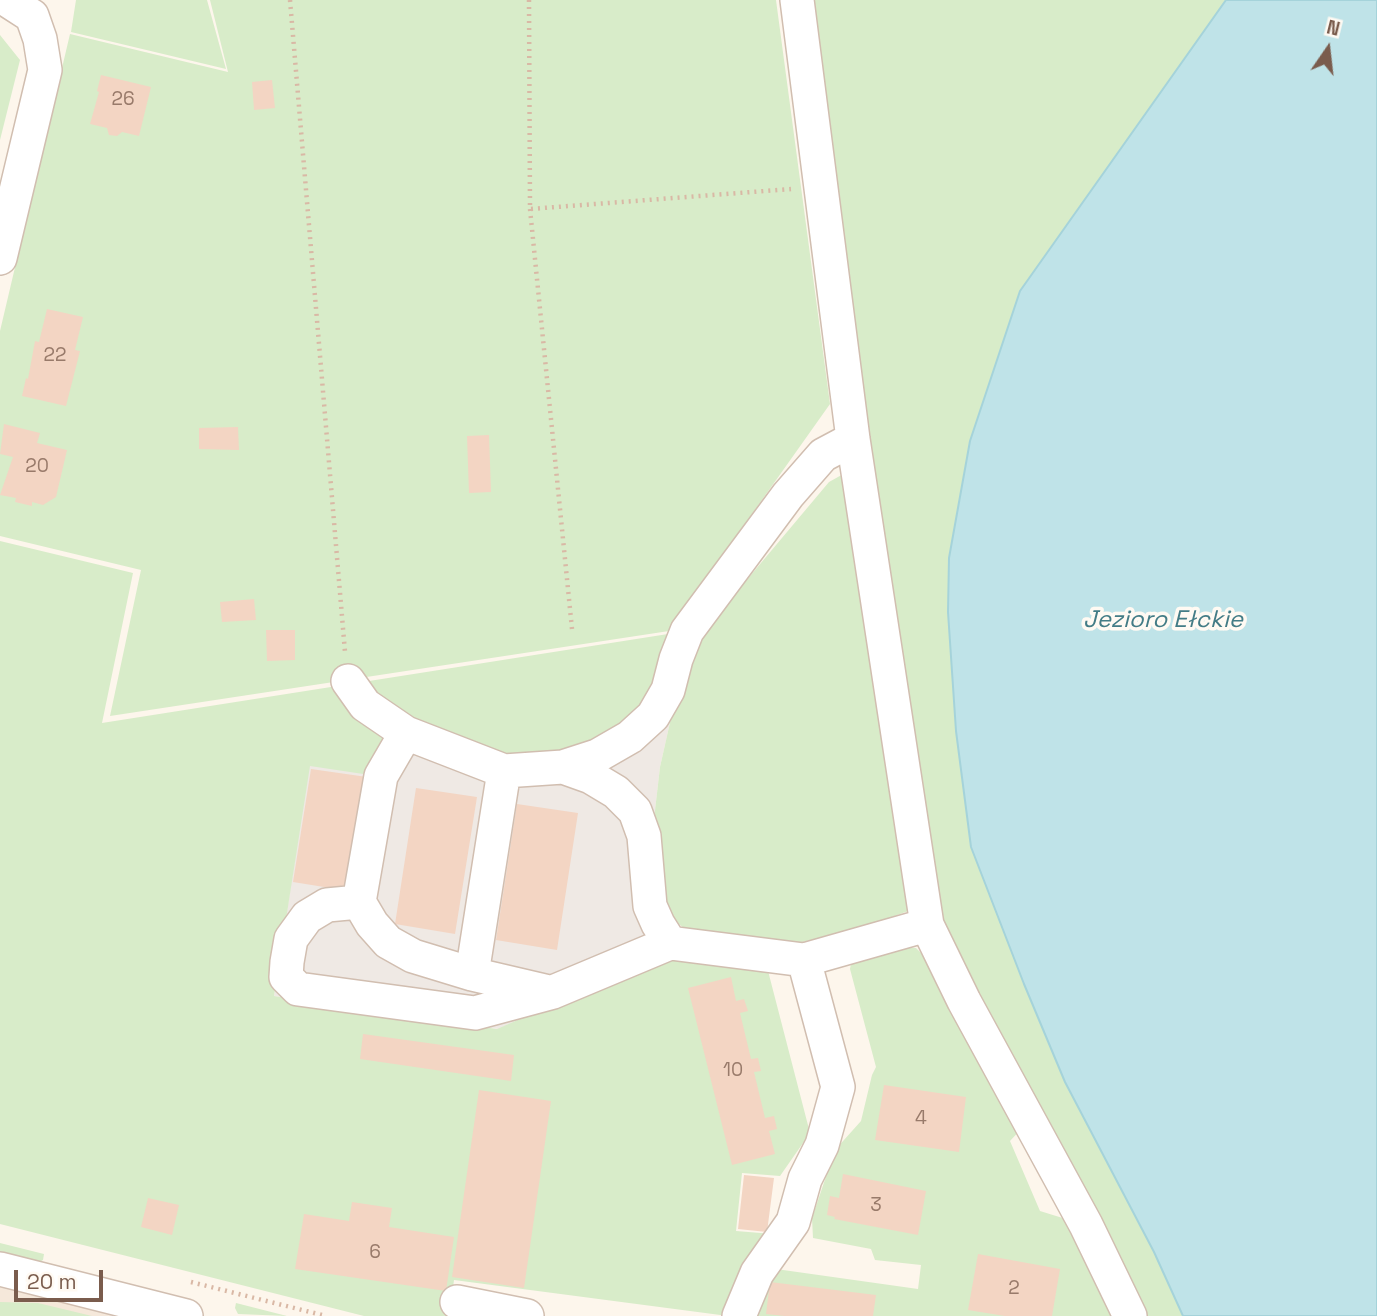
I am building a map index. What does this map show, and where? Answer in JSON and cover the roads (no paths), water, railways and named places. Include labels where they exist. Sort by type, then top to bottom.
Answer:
[{"type":"street","points":[[0,258],[46,70],[32,16],[7,0]]},
{"type":"street","points":[[797,0],[853,439],[927,925],[964,1001],[1086,1225],[1130,1316]]},
{"type":"street","points":[[348,681],[365,705],[406,733],[504,771],[563,767],[597,756],[629,737],[653,716],[668,690],[687,631],[788,495],[823,455],[853,439]]},
{"type":"street","points":[[406,733],[381,776],[359,902],[372,924],[388,942],[413,956],[472,974],[553,992]]},
{"type":"street","points":[[563,767],[591,776],[608,786],[635,811],[645,836],[650,906],[670,943]]},
{"type":"street","points":[[472,974],[504,771]]},
{"type":"street","points":[[359,902],[327,905],[307,917],[291,939],[286,978],[298,989],[475,1013],[553,992],[670,943],[804,960],[927,925]]},
{"type":"street","points":[[739,1316],[757,1273],[793,1222],[805,1179],[822,1144],[838,1087],[804,960]]},
{"type":"street","points":[[0,1269],[173,1314]]},
{"type":"street","points":[[457,1302],[527,1316]]},
{"type":"water","name":"Jezioro Ełckie","points":[[1226,0],[1377,0],[1377,1316],[1183,1316],[1154,1252],[1065,1082],[1024,984],[971,847],[956,731],[948,612],[949,558],[970,441],[1020,291]]}]
